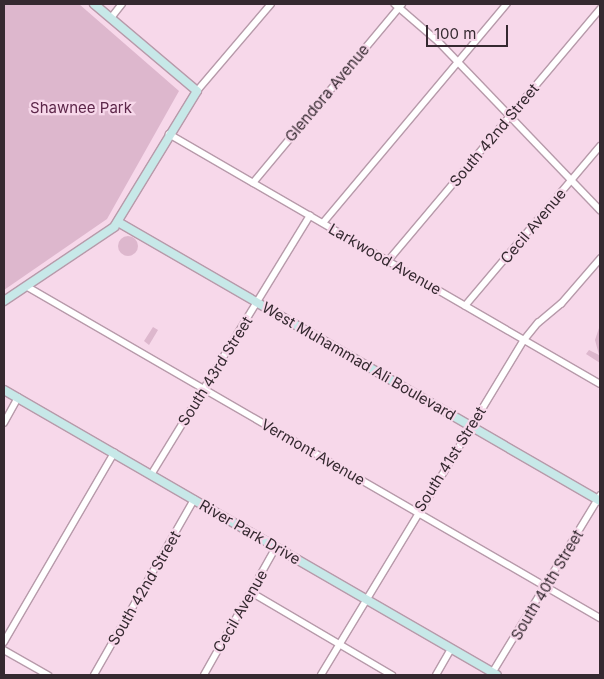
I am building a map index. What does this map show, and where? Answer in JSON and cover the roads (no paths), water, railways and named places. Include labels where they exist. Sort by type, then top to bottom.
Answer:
[{"type":"street","points":[[94,4],[197,91]]},
{"type":"street","points":[[111,18],[122,4]]},
{"type":"street","points":[[4,301],[106,234],[118,222],[169,134],[197,91],[271,4]]},
{"type":"street","points":[[323,222],[507,4]]},
{"type":"street","points":[[399,5],[458,62],[600,210]]},
{"type":"street","name":"Glendora Avenue","points":[[252,183],[399,5]]},
{"type":"street","name":"South 42nd Street","points":[[388,261],[600,10]]},
{"type":"street","name":"Larkwood Avenue","points":[[169,134],[600,384]]},
{"type":"street","name":"Cecil Avenue","points":[[465,306],[600,146]]},
{"type":"street","name":"South 43rd Street","points":[[151,475],[310,216]]},
{"type":"street","name":"West Muhammad Ali Boulevard","points":[[118,222],[600,499]]},
{"type":"street","name":"South 41st Street","points":[[321,675],[365,599],[524,340],[538,323],[561,304],[600,259]]},
{"type":"street","name":"Vermont Avenue","points":[[26,286],[600,618]]},
{"type":"street","name":"River Park Drive","points":[[4,390],[494,674]]},
{"type":"street","points":[[4,423],[18,398]]},
{"type":"street","points":[[4,642],[114,453]]},
{"type":"street","name":"South 40th Street","points":[[494,674],[600,499]]},
{"type":"street","name":"South 42nd Street","points":[[94,675],[194,500]]},
{"type":"street","name":"Cecil Avenue","points":[[204,675],[276,547]]},
{"type":"street","points":[[251,592],[392,675]]},
{"type":"street","points":[[436,675],[451,649]]},
{"type":"street","points":[[4,650],[48,675]]},
{"type":"park label","name":"Shawnee Park","points":[[81,108]]}]
